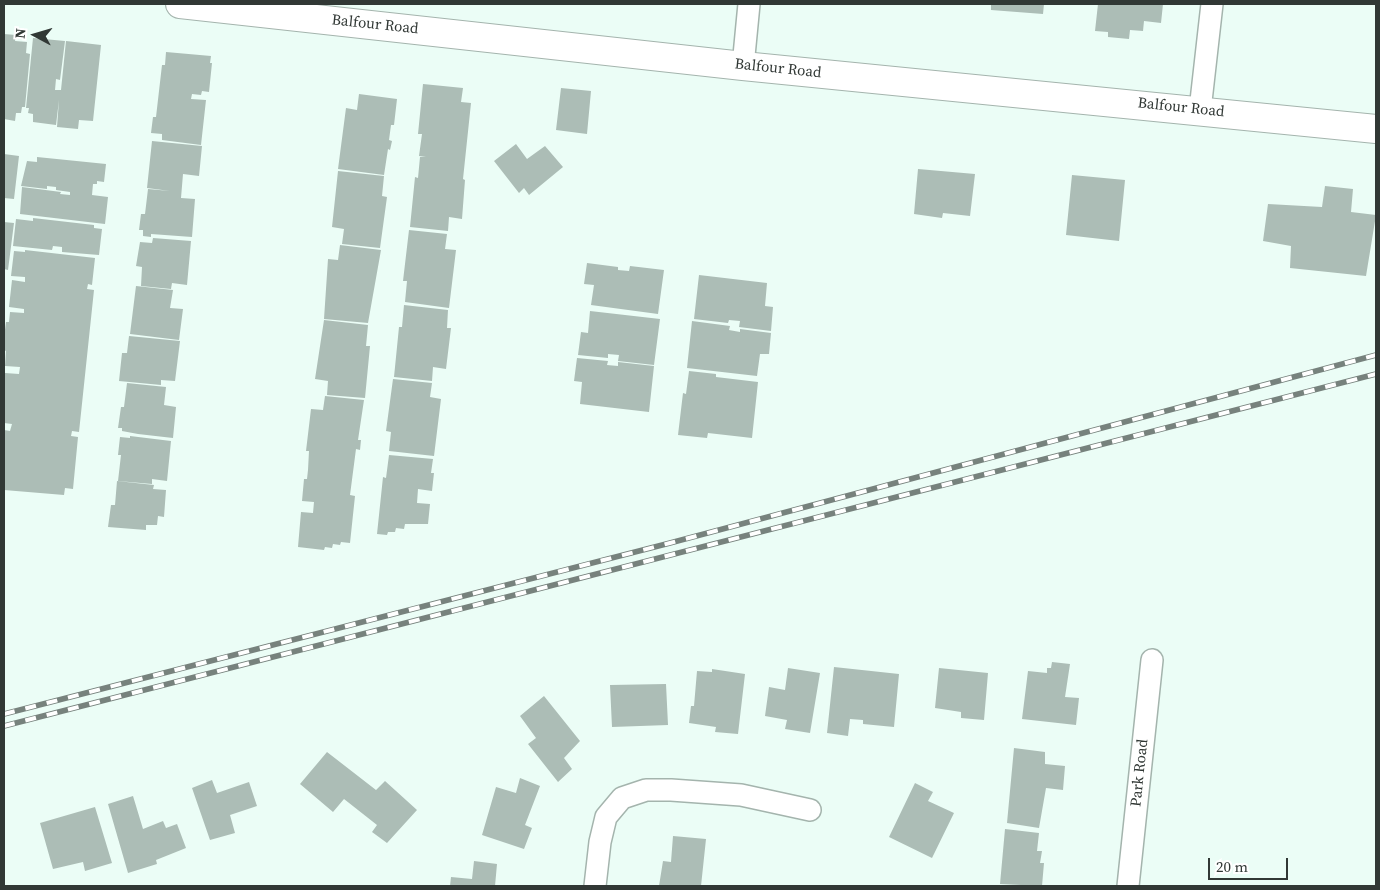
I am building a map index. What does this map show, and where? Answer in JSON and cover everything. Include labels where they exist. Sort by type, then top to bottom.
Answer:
[{"type":"main road","name":"Balfour Road","points":[[180,4],[744,66],[1376,128]]},
{"type":"street","points":[[744,66],[749,4]]},
{"type":"street","points":[[1200,110],[1212,4]]},
{"type":"street","name":"Park Road","points":[[1128,886],[1152,660]]},
{"type":"street","points":[[595,886],[600,842],[606,817],[622,798],[646,790],[671,790],[741,795],[810,810]]},
{"type":"building","points":[[991,4],[1044,4],[1043,14],[991,10]]},
{"type":"building","points":[[1098,4],[1163,4],[1161,23],[1144,21],[1143,31],[1130,30],[1129,39],[1108,37],[1108,32],[1095,31]]},
{"type":"building","points":[[4,34],[16,35],[15,41],[27,42],[26,53],[30,54],[25,107],[22,107],[21,113],[16,113],[15,121],[4,119]]},
{"type":"building","points":[[33,38],[65,41],[60,80],[56,79],[55,90],[61,90],[66,41],[101,45],[93,121],[79,120],[78,129],[57,127],[59,100],[56,125],[33,122],[33,114],[28,113],[29,108],[26,108]]},
{"type":"building","points":[[166,52],[211,56],[209,92],[202,91],[201,95],[192,94],[191,99],[206,100],[201,145],[162,140],[162,134],[151,133],[153,117],[156,117],[162,65],[165,65]]},
{"type":"building","points":[[423,84],[463,88],[461,102],[471,103],[463,179],[465,180],[462,219],[449,217],[448,231],[410,227],[415,177],[418,178],[420,157],[426,157],[419,156],[422,134],[418,134]]},
{"type":"building","points":[[561,88],[591,91],[587,134],[556,130]]},
{"type":"building","points":[[359,94],[397,99],[394,125],[391,125],[389,140],[392,141],[390,150],[388,149],[384,175],[338,169],[346,108],[357,110]]},
{"type":"building","points":[[152,141],[202,146],[199,176],[183,174],[181,198],[195,199],[192,237],[151,234],[151,237],[143,236],[143,230],[139,230],[141,214],[145,214],[148,189],[170,191],[147,188]]},
{"type":"building","points":[[516,144],[527,159],[545,146],[563,167],[529,195],[524,188],[519,193],[494,161]]},
{"type":"building","points":[[4,154],[19,156],[14,199],[4,198]]},
{"type":"building","points":[[37,157],[106,164],[104,182],[97,181],[97,184],[93,184],[92,195],[108,197],[105,224],[20,214],[22,187],[70,195],[70,192],[56,190],[56,187],[47,186],[47,189],[21,186],[27,161],[37,162]]},
{"type":"building","points":[[918,169],[975,174],[970,216],[943,213],[942,218],[914,214]]},
{"type":"building","points":[[338,171],[384,176],[382,196],[387,197],[380,248],[342,244],[344,229],[332,227]]},
{"type":"building","points":[[1072,175],[1125,180],[1119,241],[1066,235]]},
{"type":"building","points":[[1325,186],[1353,189],[1351,212],[1376,215],[1366,276],[1290,268],[1291,246],[1263,241],[1268,204],[1322,207]]},
{"type":"building","points":[[33,218],[94,225],[94,228],[102,229],[99,255],[62,252],[62,247],[53,246],[52,250],[13,246],[16,219],[33,221]]},
{"type":"building","points":[[4,222],[14,223],[8,270],[4,269]]},
{"type":"building","points":[[409,230],[447,234],[445,249],[456,250],[449,308],[405,302],[407,281],[403,281]]},
{"type":"building","points":[[153,238],[191,241],[187,285],[172,283],[171,289],[141,286],[142,267],[136,266],[140,242],[152,243]]},
{"type":"building","points":[[340,245],[381,250],[368,323],[324,319],[328,259],[338,260]]},
{"type":"building","points":[[25,250],[95,258],[92,285],[88,284],[87,289],[94,290],[79,432],[72,431],[71,436],[78,437],[73,489],[65,488],[64,495],[4,490],[4,430],[10,431],[12,424],[4,423],[5,373],[19,374],[20,367],[5,366],[6,351],[4,350],[4,337],[6,322],[9,322],[10,312],[24,313],[24,309],[9,307],[12,280],[25,282],[25,277],[11,276],[14,251],[25,252]]},
{"type":"building","points":[[587,263],[618,267],[618,270],[629,271],[630,266],[664,270],[658,314],[591,305],[594,285],[584,284]]},
{"type":"building","points":[[699,275],[767,283],[765,306],[773,307],[771,331],[739,327],[740,321],[729,320],[728,323],[694,319]]},
{"type":"building","points":[[136,286],[173,290],[170,308],[183,309],[179,340],[130,334]]},
{"type":"building","points":[[404,305],[448,310],[447,328],[451,328],[446,369],[433,367],[432,381],[394,377],[399,327],[402,327]]},
{"type":"building","points":[[590,311],[660,319],[654,365],[618,361],[619,355],[608,354],[608,358],[578,355],[581,332],[588,333]]},
{"type":"building","points":[[324,320],[368,325],[366,346],[370,346],[365,398],[327,395],[328,381],[315,379]]},
{"type":"building","points":[[692,321],[730,326],[729,330],[740,332],[740,329],[771,333],[769,354],[760,354],[757,376],[687,368]]},
{"type":"building","points":[[129,336],[180,341],[175,381],[161,380],[161,385],[119,381],[122,353],[127,353]]},
{"type":"building","points":[[577,358],[608,361],[607,365],[618,366],[618,362],[654,366],[649,412],[580,404],[582,382],[574,381]]},
{"type":"building","points":[[689,371],[716,374],[716,377],[758,382],[752,438],[708,433],[707,438],[678,435],[683,393],[686,394]]},
{"type":"building","points":[[393,379],[432,383],[430,397],[441,399],[434,456],[389,451],[391,432],[386,431]]},
{"type":"building","points":[[127,383],[166,387],[164,405],[176,407],[173,438],[138,434],[122,431],[122,428],[118,428],[121,407],[124,407]]},
{"type":"building","points":[[325,396],[364,400],[358,440],[361,440],[360,450],[356,449],[350,495],[355,496],[350,543],[341,542],[340,545],[333,544],[332,548],[325,547],[324,550],[298,547],[301,512],[313,513],[314,502],[302,501],[304,479],[307,479],[308,470],[309,451],[306,451],[311,409],[323,410]]},
{"type":"building","points":[[130,436],[171,441],[167,481],[152,479],[152,484],[118,481],[121,455],[118,455],[120,437],[130,438]]},
{"type":"building","points":[[389,455],[433,459],[431,473],[434,473],[432,491],[418,489],[417,503],[430,504],[428,524],[405,524],[404,529],[396,528],[395,532],[388,532],[387,535],[377,534],[383,477],[386,478]]},
{"type":"building","points":[[117,481],[154,485],[153,489],[166,490],[164,517],[158,516],[157,525],[146,525],[146,530],[108,527],[111,505],[115,505]]},
{"type":"building","points":[[1052,662],[1070,664],[1065,697],[1079,698],[1076,725],[1022,719],[1028,671],[1047,673],[1047,668],[1051,668]]},
{"type":"building","points":[[834,667],[899,674],[894,727],[863,724],[863,720],[850,719],[848,736],[827,733]]},
{"type":"building","points":[[788,668],[820,673],[810,733],[785,729],[787,720],[765,716],[769,687],[785,690]]},
{"type":"building","points":[[939,668],[988,673],[984,720],[961,718],[961,712],[935,708]]},
{"type":"building","points":[[712,669],[745,674],[738,734],[715,732],[716,727],[689,723],[691,706],[694,706],[697,671],[712,672]]},
{"type":"building","points":[[666,684],[668,725],[612,727],[610,685]]},
{"type":"building","points":[[544,696],[580,741],[564,758],[572,769],[558,782],[528,744],[536,738],[520,716]]},
{"type":"building","points":[[1014,748],[1045,752],[1045,764],[1065,766],[1063,790],[1046,788],[1039,828],[1007,823]]},
{"type":"building","points":[[327,752],[376,790],[385,781],[417,810],[387,843],[372,832],[377,825],[344,799],[333,812],[300,784]]},
{"type":"building","points":[[520,778],[540,786],[525,825],[532,828],[524,849],[482,835],[496,787],[516,793]]},
{"type":"building","points":[[212,780],[217,793],[249,782],[257,806],[230,815],[235,833],[210,840],[192,788]]},
{"type":"building","points":[[915,783],[933,792],[928,801],[954,813],[932,858],[889,837]]},
{"type":"building","points":[[133,796],[143,829],[163,821],[166,828],[177,824],[186,848],[156,860],[157,864],[128,873],[108,804]]},
{"type":"building","points":[[95,807],[112,863],[85,871],[83,862],[53,869],[40,823]]},
{"type":"building","points":[[1005,829],[1039,833],[1037,851],[1042,851],[1040,863],[1044,863],[1042,886],[1000,884]]},
{"type":"building","points":[[673,836],[706,839],[701,886],[659,886],[663,861],[671,862]]},
{"type":"building","points":[[474,861],[497,864],[495,886],[450,886],[451,877],[472,879]]},
{"type":"railway","points":[[4,714],[670,543],[1376,355]]},
{"type":"railway","points":[[4,726],[1376,374]]}]
